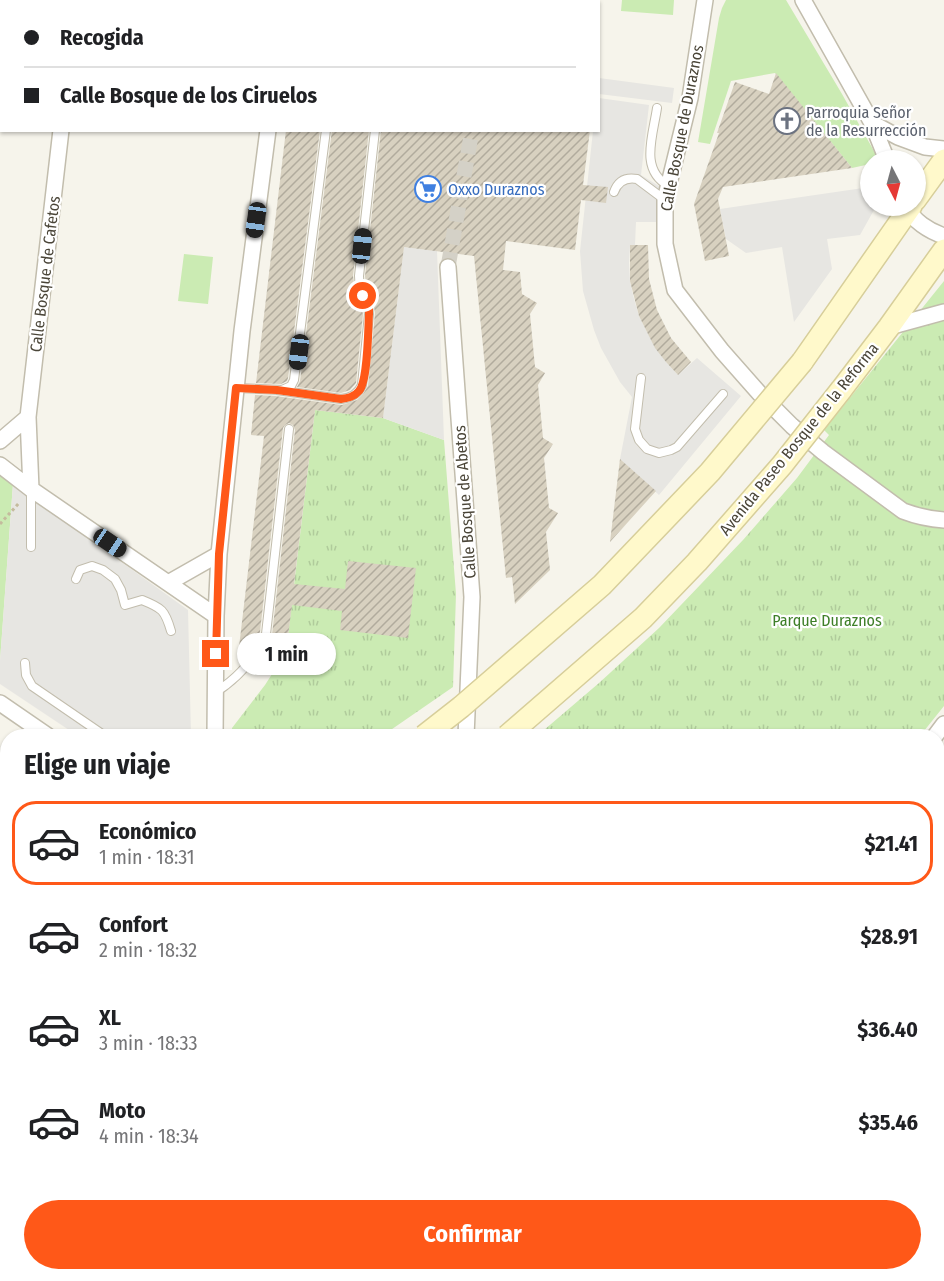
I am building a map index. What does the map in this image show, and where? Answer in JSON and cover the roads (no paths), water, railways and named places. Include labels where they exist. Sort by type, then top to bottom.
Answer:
[{"type":"main road","points":[[926,184],[944,160]]},
{"type":"main road","points":[[433,729],[602,585],[710,472],[802,362],[902,216]]},
{"type":"main road","name":"Avenida Paseo Bosque de la Reforma","points":[[515,729],[643,618],[698,562],[782,465],[889,327],[944,250]]},
{"type":"street","points":[[804,0],[872,123],[883,150]]},
{"type":"street","name":"Calle Bosque de Duraznos","points":[[705,4],[690,98],[667,193],[665,244],[675,290],[722,351],[792,426],[903,511],[934,520],[944,520]]},
{"type":"street","points":[[872,123],[907,141],[925,147],[944,149]]},
{"type":"street","name":"Calle Bosque de Cafetos","points":[[31,489],[28,417],[61,132]]},
{"type":"street","points":[[215,729],[219,554],[242,331],[268,132]]},
{"type":"street","points":[[915,216],[917,221],[933,233],[944,236]]},
{"type":"street","name":"Calle Bosque de Abetos","points":[[448,267],[472,597],[466,729]]},
{"type":"street","points":[[889,327],[944,312]]},
{"type":"street","points":[[0,441],[28,417]]},
{"type":"street","points":[[0,465],[31,489],[216,616]]},
{"type":"street","points":[[168,583],[219,554]]},
{"type":"street","points":[[0,703],[36,729]]},
{"type":"lane","points":[[657,108],[650,160],[654,173],[663,183],[667,193]]},
{"type":"lane","points":[[277,390],[291,386],[296,374],[326,132]]},
{"type":"lane","points":[[236,388],[277,390],[341,399],[351,397],[360,390],[369,307],[359,289],[359,276],[375,132]]},
{"type":"lane","points":[[614,192],[622,181],[632,178],[667,193]]},
{"type":"lane","points":[[641,378],[635,429],[642,445],[653,452],[659,453],[677,447],[723,394]]},
{"type":"lane","points":[[215,693],[227,685],[256,654],[266,634],[289,429]]},
{"type":"lane","points":[[31,489],[31,547]]},
{"type":"lane","points":[[76,579],[80,570],[92,566],[103,570],[115,579],[125,605],[142,600],[158,606],[167,617],[171,631]]},
{"type":"lane","points":[[25,663],[26,675],[32,686],[95,729]]},
{"type":"tunnel","points":[[448,267],[472,132]]},
{"type":"place","name":"Parroquia Señor de la Resurrección","points":[[787,121]]},
{"type":"place","name":"Oxxo Duraznos","points":[[428,189]]},
{"type":"park label","name":"Parque Duraznos","points":[[827,620]]}]
